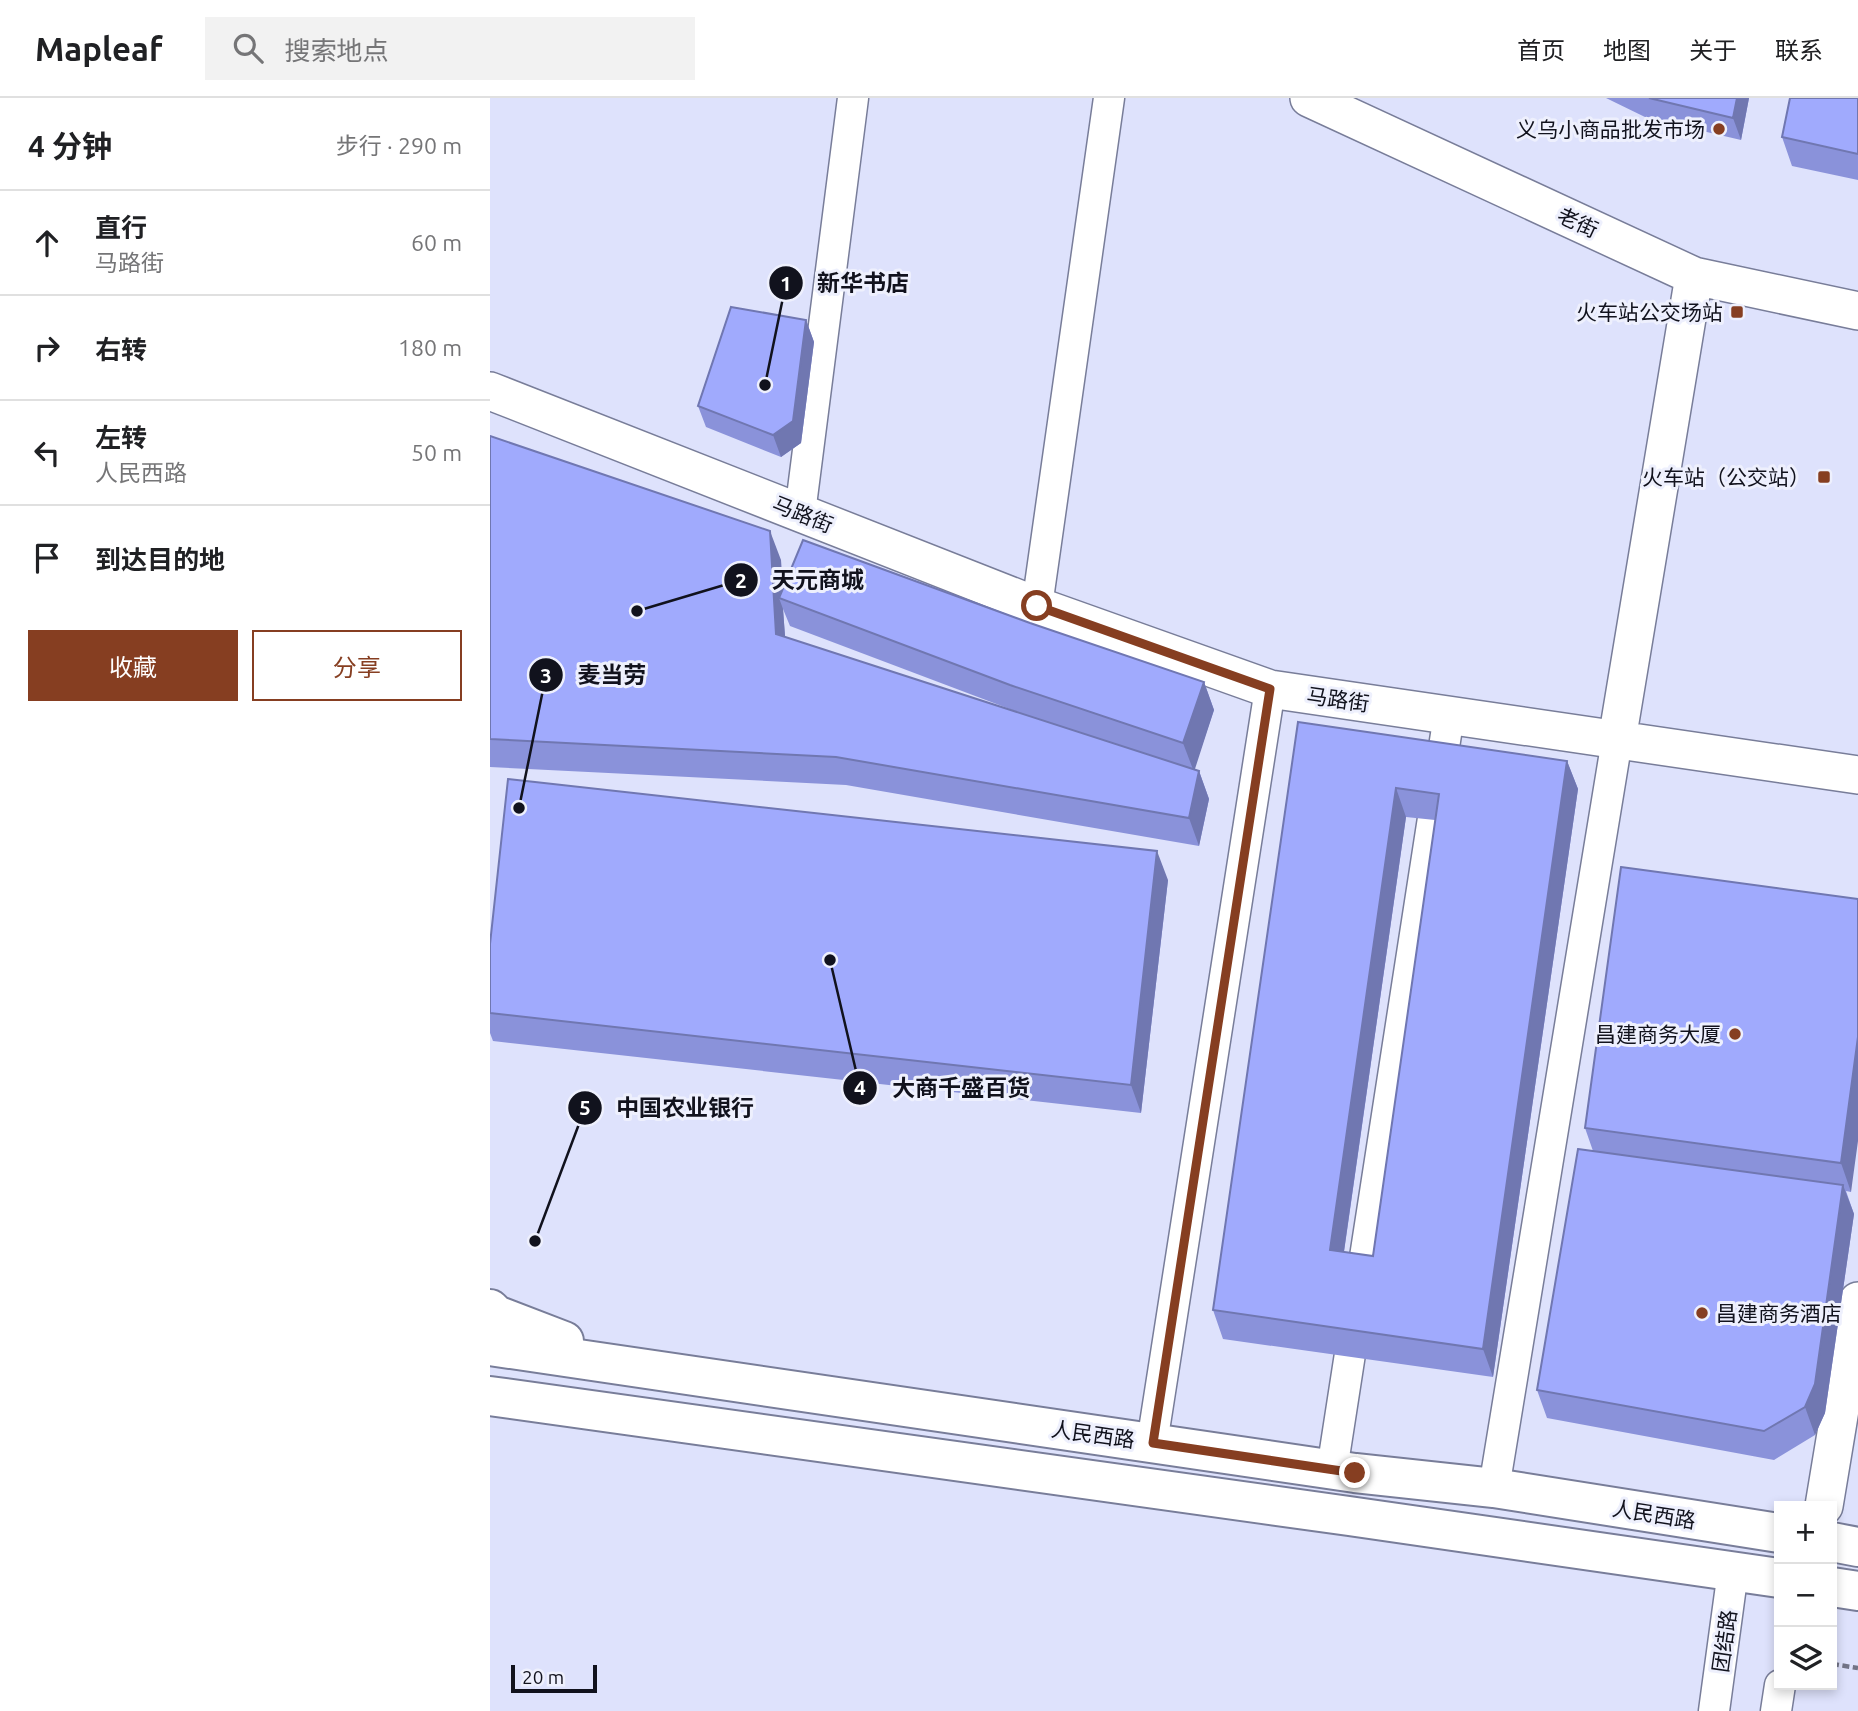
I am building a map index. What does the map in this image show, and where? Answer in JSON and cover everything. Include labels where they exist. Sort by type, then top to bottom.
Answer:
[{"type":"main road","points":[[490,1309],[496,1315],[635,1368]]},
{"type":"main road","name":"人民西路","points":[[490,1346],[1332,1470],[1494,1488],[1774,1532]]},
{"type":"main road","points":[[499,1402],[1774,1577]]},
{"type":"main road","points":[[1837,1543],[1858,1547]]},
{"type":"main road","points":[[1837,1588],[1858,1591]]},
{"type":"street","points":[[800,513],[853,98]]},
{"type":"street","points":[[1037,606],[1109,98]]},
{"type":"street","name":"老街","points":[[1309,98],[1694,276],[1858,311]]},
{"type":"street","points":[[1494,1488],[1694,276]]},
{"type":"street","name":"马路街","points":[[490,391],[1037,606],[1270,689],[1858,775]]},
{"type":"street","points":[[1153,1443],[1270,689]]},
{"type":"street","points":[[1332,1470],[1450,715]]},
{"type":"street","points":[[1825,1501],[1858,1301]]},
{"type":"street","name":"团结路","points":[[1714,1711],[1733,1571]]},
{"type":"street","points":[[1776,1711],[1779,1690]]},
{"type":"path","points":[[1837,1665],[1858,1668]]},
{"type":"building","points":[[1649,98],[1737,98],[1733,118]]},
{"type":"building","points":[[1790,98],[1858,98],[1858,154],[1782,137]]},
{"type":"building","points":[[731,307],[806,320],[793,421],[773,435],[698,406]]},
{"type":"building","points":[[490,436],[770,531],[776,634],[1199,771],[1189,818],[836,757],[490,739]]},
{"type":"building","points":[[803,540],[1030,623],[1204,682],[1183,743],[1010,685],[779,598]]},
{"type":"building","points":[[1298,722],[1567,761],[1483,1349],[1213,1310]],"holes":[[[1396,788],[1439,794],[1373,1256],[1330,1250]]]},
{"type":"building","points":[[508,779],[1157,851],[1131,1085],[490,1013],[490,944]]},
{"type":"building","name":"昌建商务大厦","points":[[1621,867],[1858,899],[1858,1037],[1841,1163],[1585,1128]]},
{"type":"building","name":"昌建商务酒店","points":[[1578,1149],[1843,1185],[1815,1384],[1805,1407],[1764,1431],[1537,1390]]},
{"type":"place","name":"义乌小商品批发市场","points":[[1719,129]]},
{"type":"place","name":"火车站公交场站","points":[[1737,312]]},
{"type":"place","name":"新华书店","points":[[765,385]]},
{"type":"place","name":"火车站（公交站）","points":[[1824,477]]},
{"type":"place","name":"天元商城","points":[[637,611]]},
{"type":"place","name":"麦当劳","points":[[519,808]]},
{"type":"place","name":"大商千盛百货","points":[[830,960]]},
{"type":"place","name":"昌建商务大厦","points":[[1735,1034]]},
{"type":"place","name":"中国农业银行","points":[[535,1241]]},
{"type":"place","name":"昌建商务酒店","points":[[1702,1313]]},
{"type":"route","points":[[1037,606],[1270,689],[1153,1443],[1355,1473]]}]
